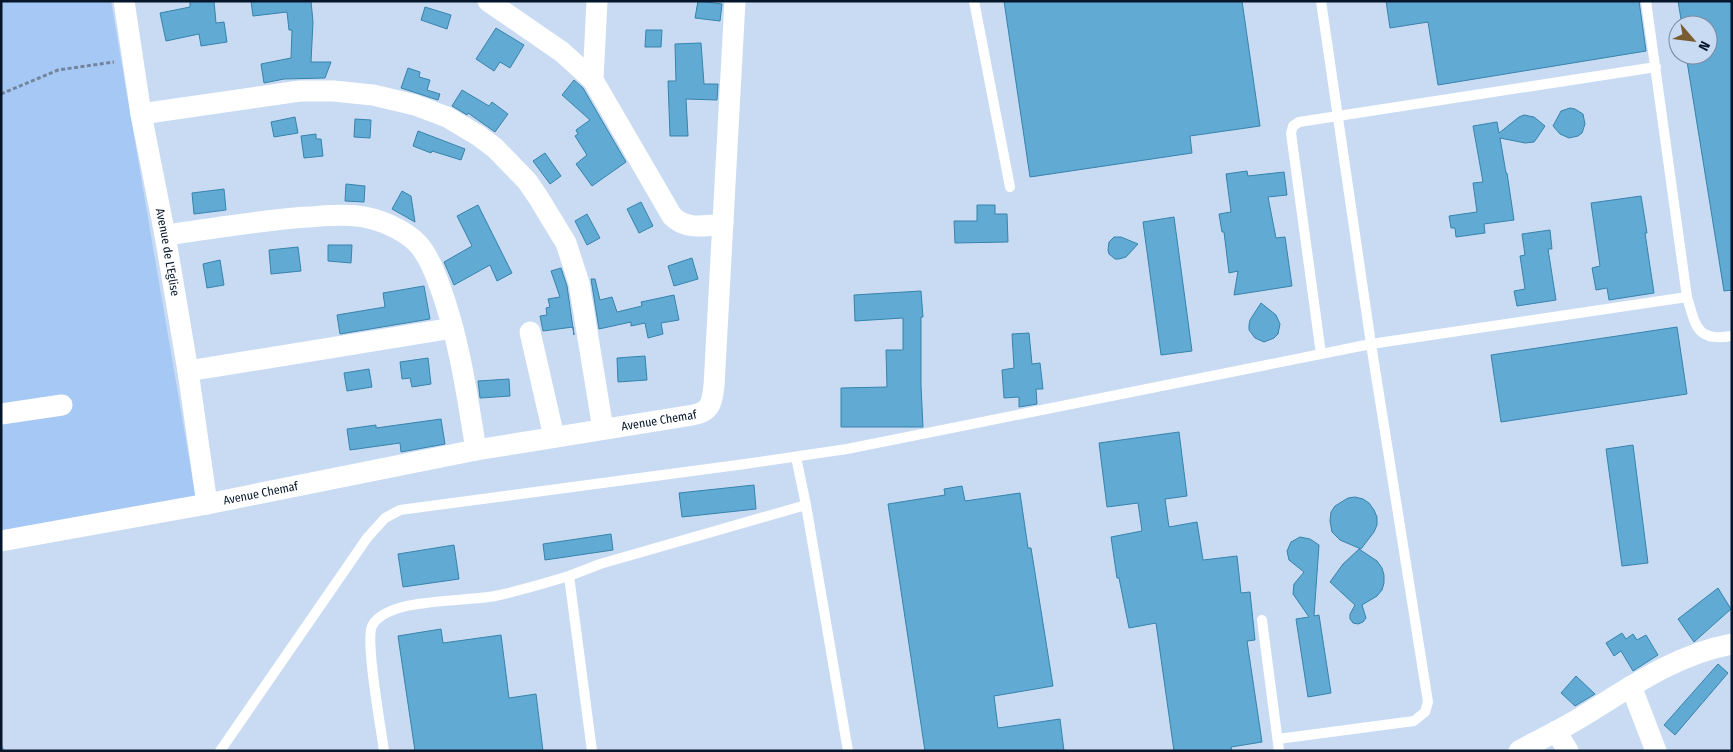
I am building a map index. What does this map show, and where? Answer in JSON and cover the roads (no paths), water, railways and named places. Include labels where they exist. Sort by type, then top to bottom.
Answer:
[{"type":"street","name":"Avenue de L'Eglise","points":[[124,1],[141,114],[165,235],[188,371],[207,504]]},
{"type":"street","points":[[488,1],[562,52],[594,80],[677,222],[691,226],[723,224]]},
{"type":"street","points":[[594,80],[597,1]]},
{"type":"street","name":"Avenue Chemaf","points":[[1,541],[207,504],[476,450],[698,414],[705,411],[709,406],[714,386],[735,1]]},
{"type":"street","points":[[141,114],[300,91],[333,91],[373,95],[415,105],[447,117],[479,136],[502,155],[527,181],[566,243],[579,283],[603,429]]},
{"type":"street","points":[[165,235],[286,219],[356,215],[371,218],[402,232],[417,242],[426,254],[448,306],[468,398],[476,450]]},
{"type":"street","points":[[188,371],[454,328]]},
{"type":"street","points":[[530,332],[554,437]]},
{"type":"street","points":[[1,414],[62,405]]},
{"type":"street","points":[[1519,751],[1682,658],[1732,644]]},
{"type":"street","points":[[1631,686],[1656,751]]},
{"type":"street","points":[[1556,731],[1568,751]]},
{"type":"lane","points":[[974,1],[1010,187]]},
{"type":"lane","points":[[1278,739],[1414,721],[1424,712],[1428,702],[1371,344],[1321,1]]},
{"type":"lane","points":[[1646,1],[1687,297],[1698,330],[1707,336],[1732,336]]},
{"type":"lane","points":[[1321,354],[1291,133],[1293,126],[1299,122],[1656,67]]},
{"type":"lane","points":[[220,751],[368,538],[385,518],[400,510],[847,449],[1371,344],[1687,297]]},
{"type":"lane","points":[[796,457],[848,751]]},
{"type":"lane","points":[[384,751],[370,637],[372,626],[381,616],[395,609],[421,604],[494,596],[569,576],[600,564],[806,506]]},
{"type":"lane","points":[[569,576],[592,751]]},
{"type":"lane","points":[[1262,620],[1279,751]]}]
